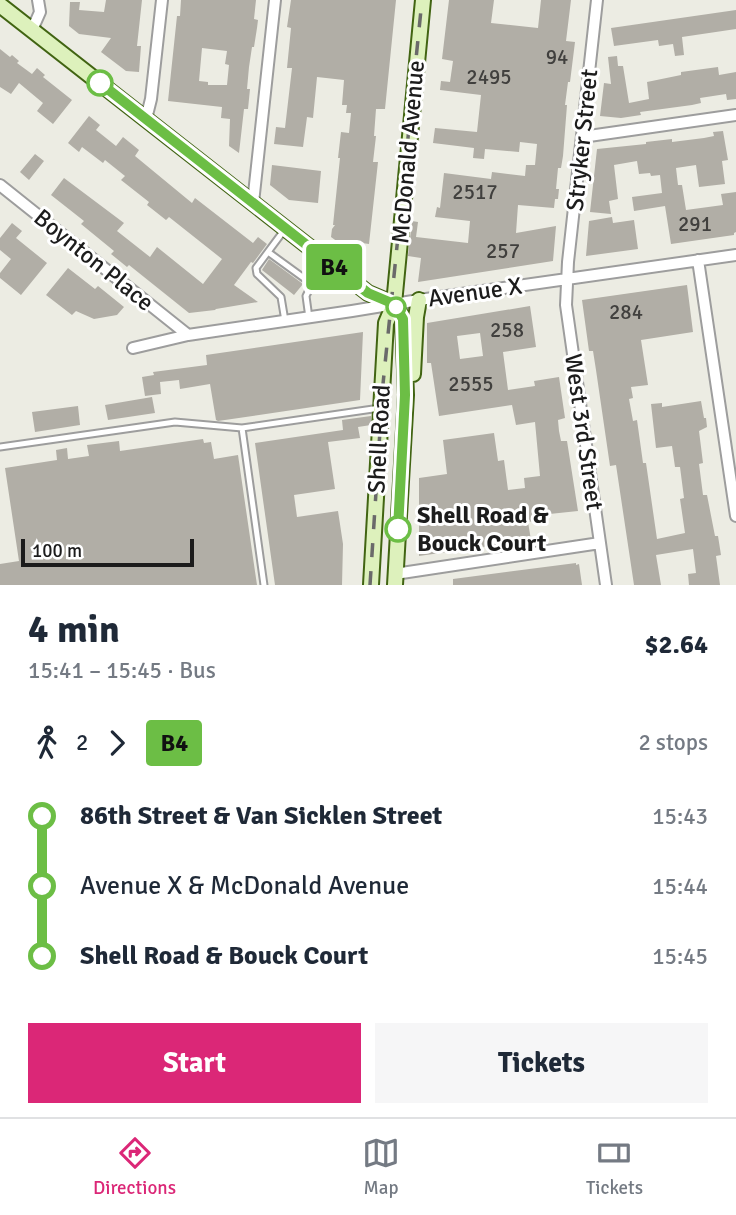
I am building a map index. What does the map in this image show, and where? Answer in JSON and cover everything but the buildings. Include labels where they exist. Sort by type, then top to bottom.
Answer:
[{"type":"main road","name":"McDonald Avenue","points":[[394,304],[423,0]]},
{"type":"main road","points":[[0,5],[368,293],[394,304]]},
{"type":"main road","name":"Shell Road","points":[[405,395],[413,377],[419,300]]},
{"type":"main road","name":"Shell Road","points":[[394,304],[403,319],[405,395],[395,580]]},
{"type":"main road","name":"Shell Road","points":[[371,585],[386,323],[394,304]]},
{"type":"street","points":[[32,30],[40,12],[38,0]]},
{"type":"street","points":[[146,120],[162,0]]},
{"type":"street","points":[[253,203],[275,0]]},
{"type":"street","name":"Stryker Street","points":[[567,279],[598,0]]},
{"type":"street","points":[[582,137],[736,115]]},
{"type":"street","name":"Boynton Place","points":[[0,185],[188,335]]},
{"type":"street","name":"Avenue X","points":[[133,348],[188,335],[736,255]]},
{"type":"street","points":[[698,260],[736,516]]},
{"type":"street","name":"West 3rd Street","points":[[567,279],[566,304],[606,585]]},
{"type":"street","points":[[395,580],[600,543]]},
{"type":"lane","points":[[285,321],[281,297],[257,274],[256,268],[286,229]]},
{"type":"lane","points":[[268,252],[312,284]]},
{"type":"lane","points":[[309,318],[306,296],[328,262]]},
{"type":"lane","points":[[0,447],[175,422],[242,428],[381,408]]},
{"type":"lane","points":[[242,428],[264,585]]},
{"type":"railway","points":[[370,585],[383,384],[422,0]]},
{"type":"bus line","name":"B4","points":[[100,83],[368,293],[394,304],[403,319],[405,395],[398,529]]},
{"type":"place","name":"Shell Road & Bouck Court","points":[[398,529]]}]
